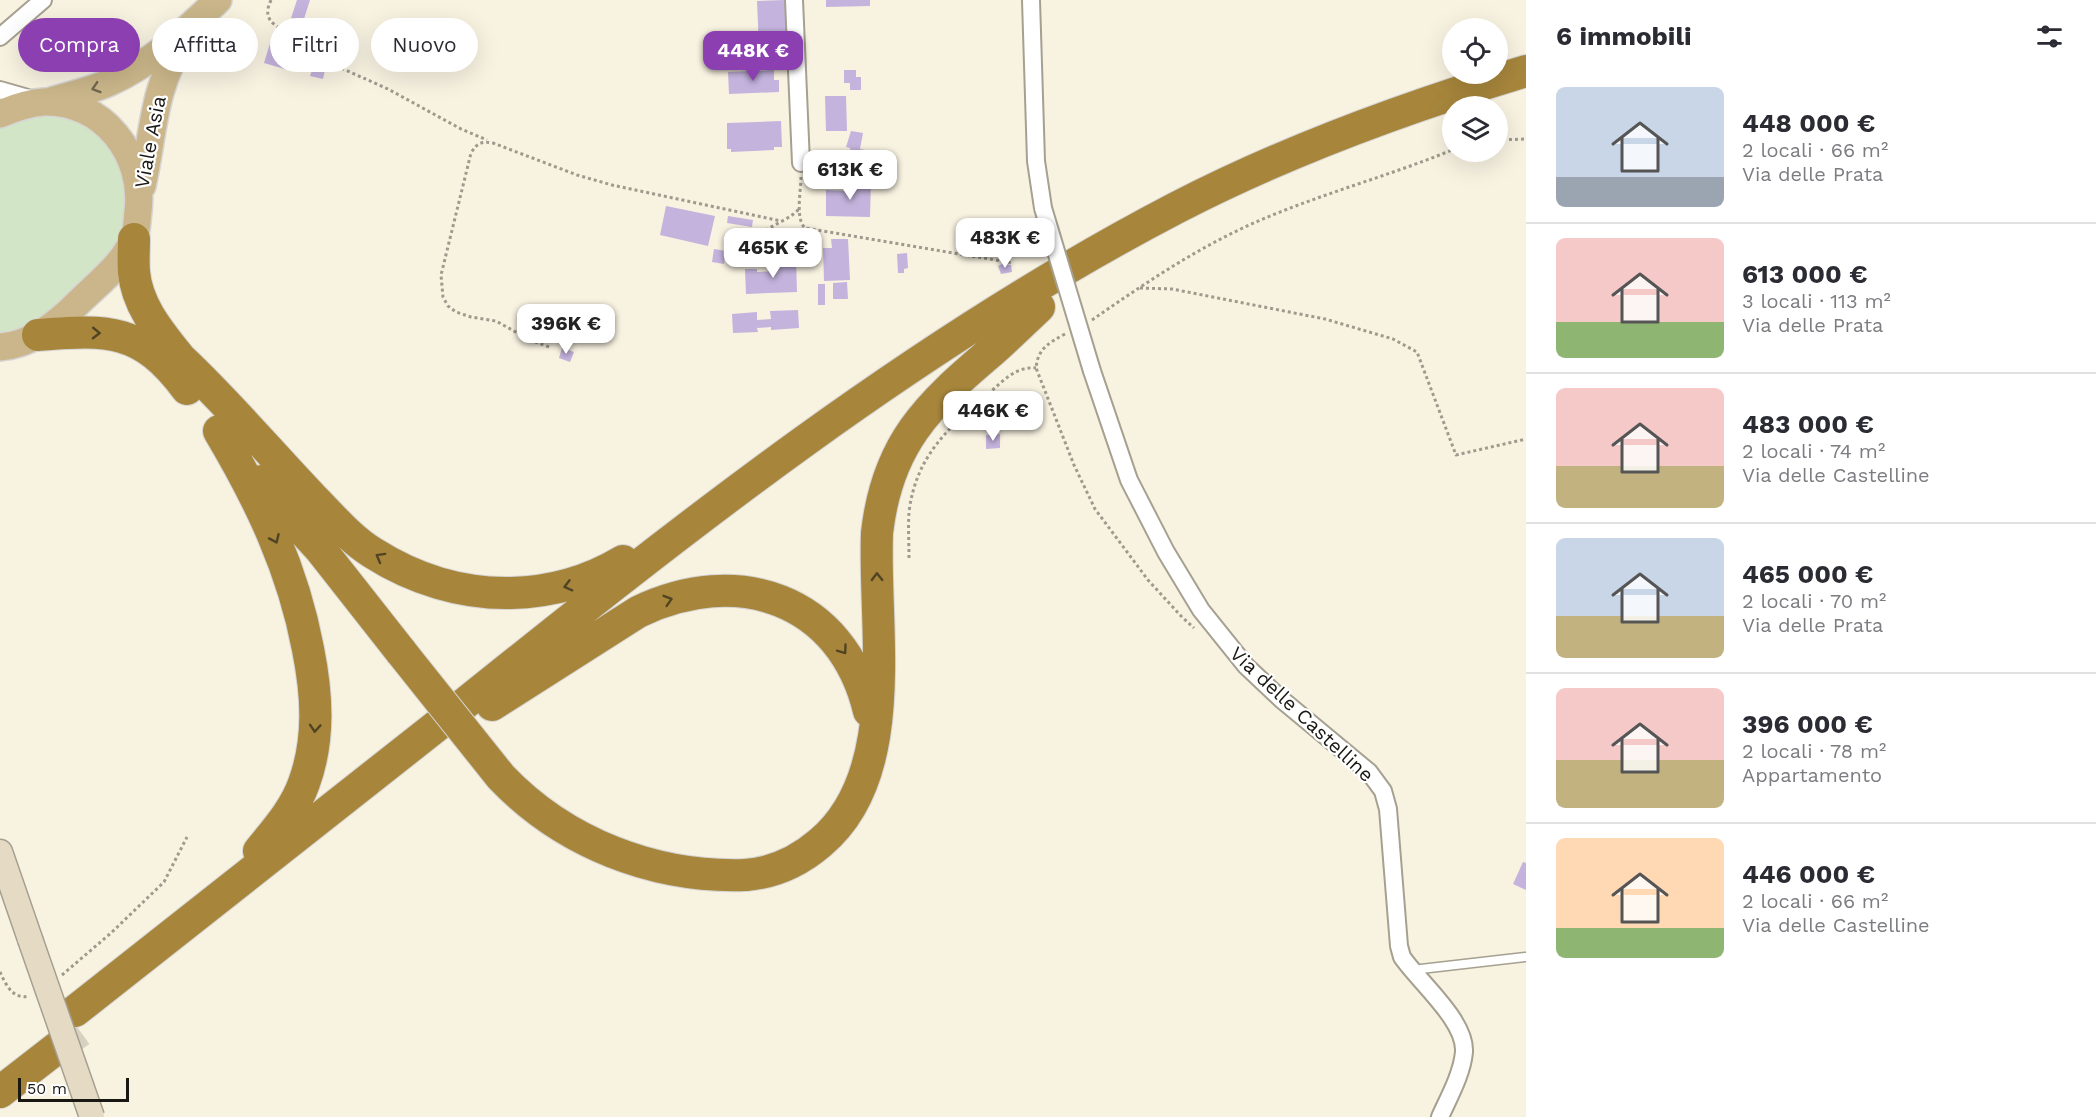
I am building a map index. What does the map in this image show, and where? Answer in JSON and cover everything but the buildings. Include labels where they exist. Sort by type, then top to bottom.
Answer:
[{"type":"highway","points":[[0,1092],[68,1028],[201,912],[531,650],[746,485],[896,377],[987,317],[1092,254],[1179,207],[1311,146],[1385,116],[1526,71]]},
{"type":"highway","points":[[1505,96],[1526,90]]},
{"type":"highway","points":[[0,1070],[68,1028],[492,705],[803,464],[894,399],[1039,307],[1136,251],[1261,188],[1442,117]]},
{"type":"highway","points":[[134,239],[134,272],[138,293],[149,316],[291,505],[321,550]]},
{"type":"highway","points":[[38,335],[96,332],[114,334],[133,340],[147,348],[172,370],[219,431],[321,550],[501,777],[515,791],[560,825],[589,842],[637,861],[690,873],[745,875],[757,874],[787,865],[812,850],[832,832],[858,794],[869,767],[878,700],[878,533],[880,514],[892,471],[911,433],[937,400],[954,382],[992,351],[1039,307]]},
{"type":"highway","points":[[181,359],[210,386],[289,473],[351,536],[372,553],[395,565],[423,578],[459,589],[522,593],[560,588],[585,581],[603,573],[746,485]]},
{"type":"highway","points":[[201,912],[275,833],[296,802],[312,756],[316,715],[311,663],[295,590],[267,520],[247,479],[219,431]]},
{"type":"highway","points":[[492,705],[638,612],[654,605],[669,599],[708,591],[753,593],[770,597],[802,611],[840,645],[858,674],[869,714],[872,740]]},
{"type":"main road","name":"Viale Asia","points":[[199,18],[218,0]]},
{"type":"main road","name":"Viale Asia","points":[[0,114],[28,104],[46,102],[106,84],[124,76],[152,58]]},
{"type":"main road","name":"Viale Asia","points":[[134,239],[162,83],[167,72]]},
{"type":"main road","points":[[46,102],[84,111],[103,122],[111,130],[131,157],[138,177],[140,199]]},
{"type":"main road","points":[[2,348],[38,335],[68,313],[105,278],[134,239]]},
{"type":"main road","points":[[0,852],[92,1117]]},
{"type":"street","points":[[0,37],[43,0]]},
{"type":"street","points":[[794,0],[801,163]]},
{"type":"street","name":"Via delle Castelline","points":[[1031,0],[1036,161],[1043,207],[1092,371],[1129,480],[1166,552],[1201,610],[1227,646],[1245,666],[1370,772],[1383,791],[1388,809],[1402,957],[1454,1019],[1463,1038],[1464,1052],[1460,1071],[1440,1117]]},
{"type":"street","points":[[0,90],[46,102]]},
{"type":"lane","points":[[1411,970],[1525,957]]},
{"type":"path","points":[[271,0],[267,10],[268,17],[273,24],[297,39],[304,58],[311,62],[332,64],[388,89],[461,129],[493,143],[577,175],[612,185],[781,221]]},
{"type":"path","points":[[1508,140],[1526,139]]},
{"type":"path","points":[[493,143],[479,144],[471,153],[441,275],[443,297],[448,306],[456,312],[496,321],[530,340],[549,346]]},
{"type":"path","points":[[1089,322],[1138,288],[1206,246],[1245,227],[1322,196],[1400,171],[1442,154]]},
{"type":"path","points":[[801,163],[800,208],[801,224],[805,228],[1013,263]]},
{"type":"path","points":[[744,252],[754,239],[793,216],[800,208]]},
{"type":"path","points":[[1138,288],[1183,291],[1325,319],[1393,339],[1417,352],[1456,455],[1526,439]]},
{"type":"path","points":[[1068,333],[1042,348],[1038,355],[1036,368],[1074,465],[1095,509],[1148,580],[1196,629]]},
{"type":"path","points":[[909,558],[909,513],[914,488],[920,470],[933,447],[955,422],[1006,378],[1022,368],[1036,368]]},
{"type":"path","points":[[56,979],[111,933],[164,882],[187,837]]},
{"type":"path","points":[[0,972],[7,986],[18,996],[36,993]]},
{"type":"green space","points":[[38,114],[74,121],[103,138],[118,159],[121,169],[126,201],[125,222],[116,243],[102,262],[45,316],[36,323],[0,336],[0,127]]},
{"type":"tunnel","points":[[62,1044],[80,1031]]}]
